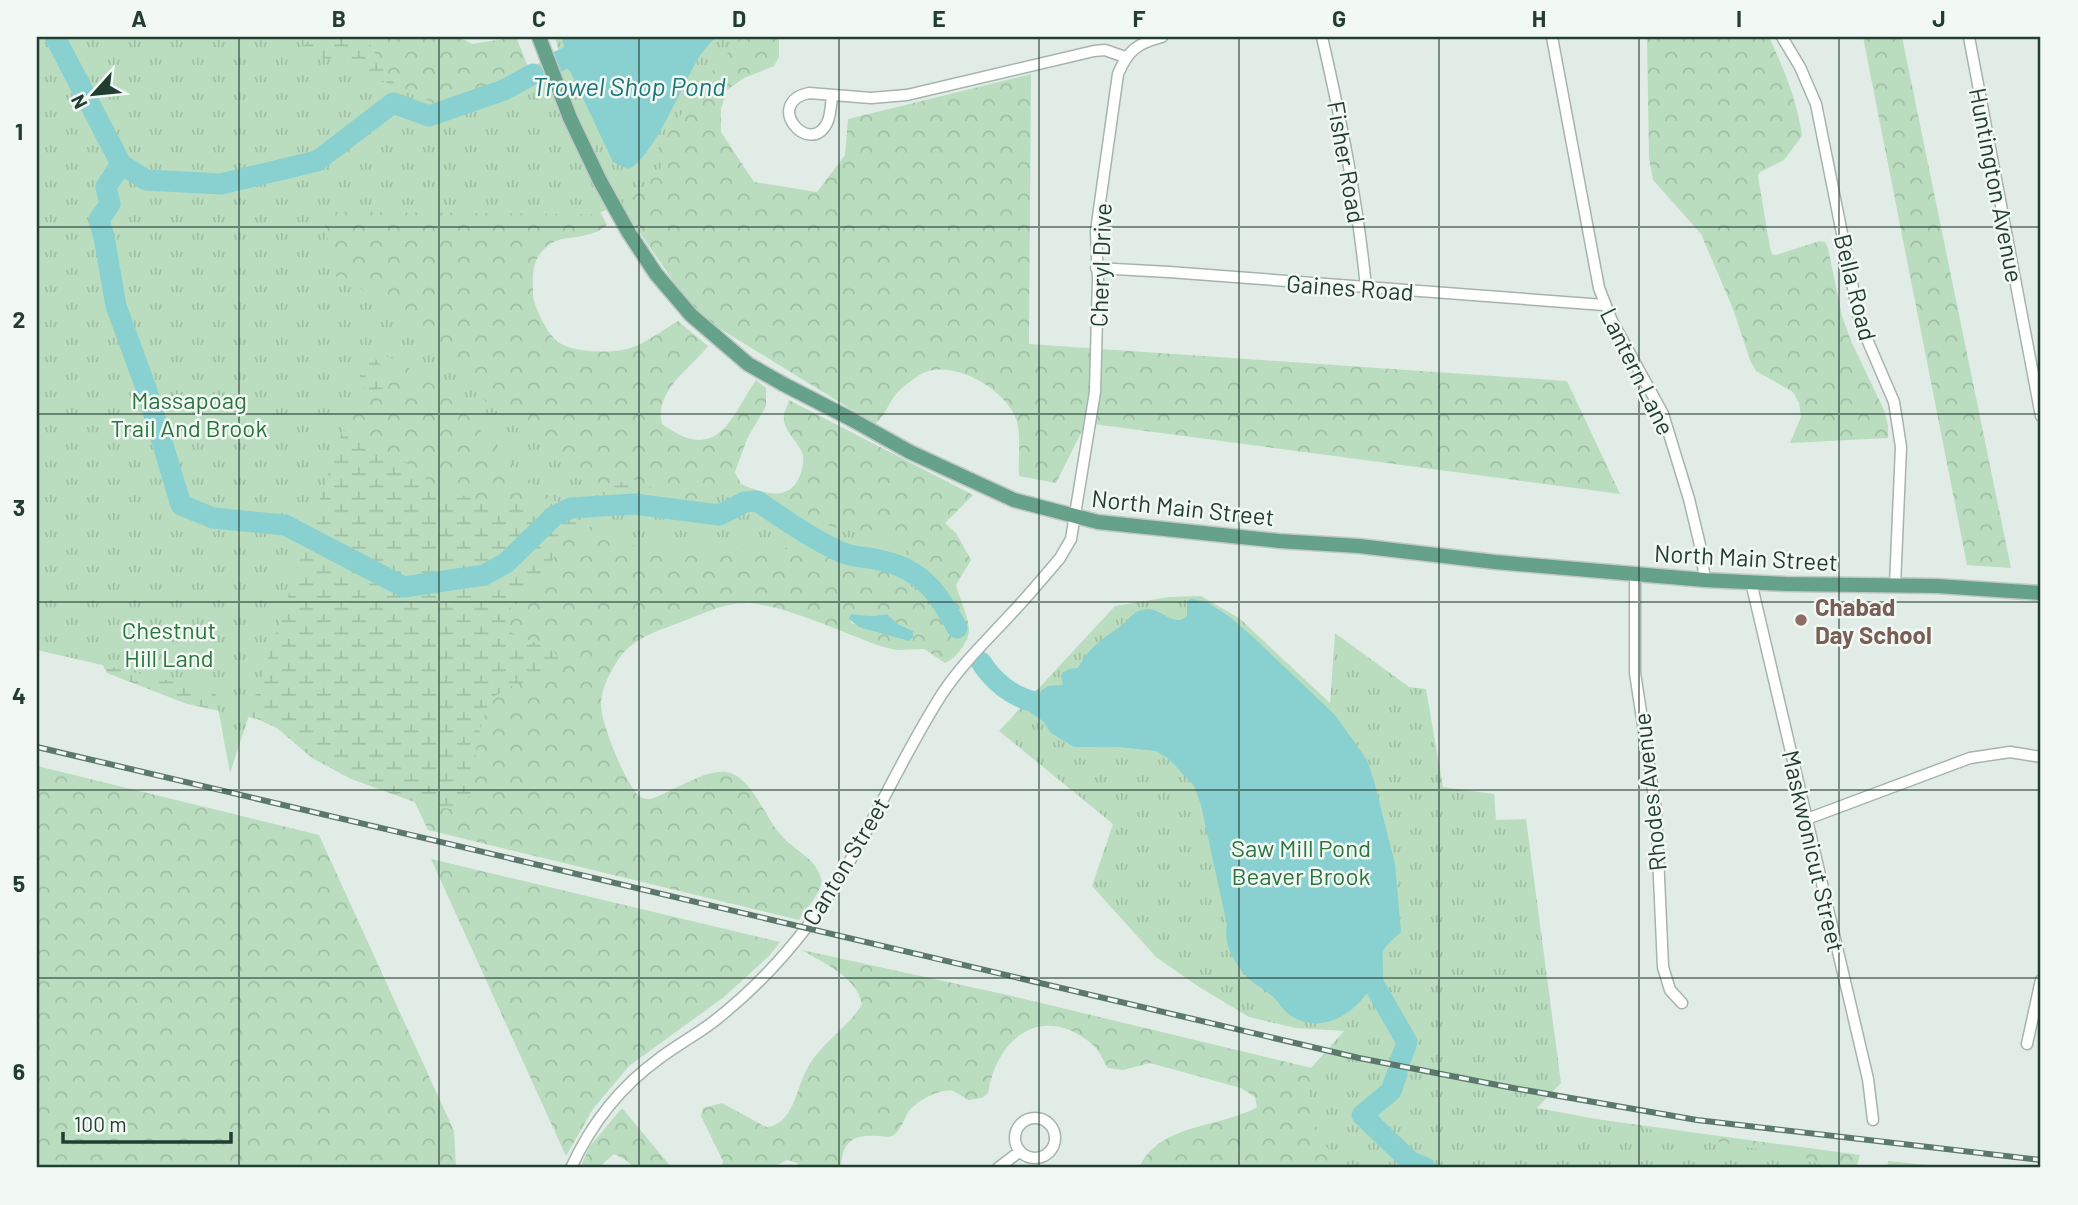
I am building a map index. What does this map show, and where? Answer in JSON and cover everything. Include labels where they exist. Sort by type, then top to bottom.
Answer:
[{"type":"main road","name":"North Main Street","points":[[539,37],[570,118],[600,181],[656,274],[691,315],[748,364],[910,452],[1014,500],[1076,518],[1240,537],[1359,546],[1635,575],[2041,593]]},
{"type":"street","points":[[832,95],[828,121],[823,129],[807,134],[795,128],[789,113],[792,104],[797,98],[809,93],[871,98],[907,95],[1094,51],[1105,50],[1125,57],[1143,43],[1162,37]]},
{"type":"street","name":"Fisher Road","points":[[1322,37],[1340,113],[1362,244],[1366,288]]},
{"type":"street","name":"Lantern Lane","points":[[1552,37],[1597,280],[1604,305],[1664,414],[1689,499],[1705,580]]},
{"type":"street","name":"Bella Road","points":[[1782,37],[1809,85],[1815,104],[1860,323],[1887,384],[1899,425],[1901,447],[1895,585]]},
{"type":"street","name":"Huntington Avenue","points":[[1969,37],[2041,416]]},
{"type":"street","name":"Cheryl Drive","points":[[1076,518],[1076,502],[1095,392],[1098,294],[1096,231],[1118,74],[1125,57]]},
{"type":"street","name":"Gaines Road","points":[[1096,268],[1604,305]]},
{"type":"street","name":"Canton Street","points":[[571,1168],[594,1128],[621,1092],[650,1066],[711,1024],[750,992],[806,929],[864,836],[944,691],[1060,558],[1071,539],[1076,518]]},
{"type":"street","name":"Rhodes Avenue","points":[[1635,575],[1635,673],[1656,810],[1663,967],[1673,996],[1682,1003]]},
{"type":"street","name":"Maskwonicut Street","points":[[1751,582],[1868,1079],[1873,1120]]},
{"type":"street","points":[[1807,819],[1970,758],[2010,752],[2041,757]]},
{"type":"street","points":[[2027,1044],[2041,980]]},
{"type":"street","points":[[998,1168],[1019,1152]]},
{"type":"green space","name":"Massapoag Trail And Brook","points":[[37,37],[365,37],[389,76],[405,94],[414,100],[427,103],[446,99],[435,139],[314,210],[344,326],[381,365],[389,387],[372,391],[358,386],[294,330],[322,423],[350,433],[402,459],[434,486],[486,503],[544,504],[632,479],[656,489],[679,507],[683,525],[595,524],[562,539],[543,582],[507,612],[512,633],[553,650],[562,663],[560,668],[537,680],[515,684],[490,699],[477,739],[474,791],[457,809],[428,807],[351,779],[312,758],[277,728],[257,719],[187,704],[107,673],[100,660],[37,241]]},
{"type":"green space","name":"Massapoag Trail And Brook","points":[[37,37],[329,37],[299,47],[303,52],[345,64],[446,109],[486,93],[559,52],[555,37],[741,37],[704,81],[656,151],[666,162],[630,201],[596,214],[323,212],[334,275],[361,289],[414,327],[494,409],[620,508],[686,511],[696,506],[700,499],[745,486],[752,517],[792,519],[890,538],[921,564],[968,639],[958,648],[952,629],[904,579],[843,550],[635,546],[582,523],[504,457],[469,417],[439,389],[403,364],[370,347],[230,773],[215,691],[37,650]]},
{"type":"green space","points":[[46,37],[459,37],[472,44],[516,37],[543,103],[607,225],[586,235],[558,240],[546,247],[537,259],[533,274],[534,300],[542,320],[554,338],[565,346],[585,351],[628,349],[678,321],[708,346],[668,391],[661,412],[662,424],[696,440],[709,438],[720,432],[738,410],[756,380],[766,388],[766,406],[747,439],[735,472],[741,484],[748,487],[781,493],[794,486],[799,478],[803,456],[784,421],[789,400],[973,495],[945,523],[956,533],[971,560],[956,585],[968,621],[968,636],[964,645],[949,661],[945,663],[924,649],[896,650],[779,609],[739,603],[714,609],[638,641],[624,652],[606,681],[601,704],[602,713],[620,764],[636,793],[650,799],[698,777],[717,772],[735,775],[743,781],[775,828],[809,859],[821,878],[817,894],[799,920],[428,830],[195,340]],"holes":[[[851,614],[887,614],[898,624],[913,631],[905,640],[851,623]]]},
{"type":"green space","points":[[716,37],[779,37],[779,57],[774,66],[744,78],[727,90],[721,109],[721,132],[754,182],[817,192],[845,155],[848,119],[1031,74],[1029,344],[1567,381],[1620,494],[1086,423],[1056,483],[1019,476],[1018,428],[1012,410],[1003,399],[978,380],[950,370],[923,373],[913,380],[897,393],[875,424],[696,314],[618,201]]},
{"type":"green space","points":[[1647,37],[1769,37],[1789,85],[1802,136],[1784,160],[1760,172],[1758,176],[1770,248],[1772,254],[1776,255],[1820,241],[1825,242],[1842,316],[1884,410],[1888,438],[1790,443],[1801,417],[1799,403],[1793,392],[1756,371],[1701,234],[1653,180],[1649,158]]},
{"type":"green space","points":[[1863,37],[1902,37],[2011,568],[1967,565]]},
{"type":"green space","name":"Saw Mill Pond Beaver Brook","points":[[1201,596],[1239,618],[1330,703],[1335,633],[1409,687],[1426,689],[1443,787],[1494,794],[1496,820],[1526,819],[1561,1083],[1537,1108],[1806,1158],[1826,1168],[1341,1168],[1310,1122],[1310,1069],[1344,1031],[1296,1028],[1249,1017],[1156,957],[1092,886],[1113,824],[999,731],[1115,606],[1169,597]]},
{"type":"green space","points":[[37,766],[319,835],[454,1131],[456,1168],[37,1168]]},
{"type":"green space","points":[[431,859],[780,942],[770,955],[724,997],[629,1066],[593,1109],[566,1156]]},
{"type":"green space","points":[[802,950],[1012,996],[1433,1097],[1860,1155],[1856,1168],[1139,1168],[1148,1153],[1161,1142],[1192,1128],[1257,1107],[1255,1097],[1241,1088],[1150,1063],[1123,1070],[1108,1068],[1093,1045],[1075,1032],[1057,1026],[1040,1027],[1025,1032],[1012,1042],[1001,1056],[988,1093],[982,1098],[968,1100],[953,1091],[942,1091],[929,1096],[909,1111],[893,1135],[862,1136],[850,1142],[846,1146],[841,1168],[800,1168],[797,1163],[787,1160],[771,1168],[721,1168],[723,1161],[701,1116],[703,1108],[722,1103],[766,1127],[783,1120],[813,1058],[862,1004],[853,985],[846,978]]},
{"type":"green space","points":[[622,1108],[672,1168],[635,1168],[614,1154],[598,1168],[580,1168],[590,1146]]},
{"type":"green space","points":[[1888,1161],[1956,1168],[1887,1168]]},
{"type":"water","name":"Trowel Shop Pond","points":[[561,37],[716,37],[701,54],[647,151],[628,169],[613,162],[570,71],[562,66],[560,58],[566,51]]},
{"type":"water","points":[[1192,599],[1207,602],[1230,617],[1335,715],[1367,760],[1374,781],[1395,864],[1401,932],[1384,949],[1376,977],[1362,1000],[1330,1021],[1304,1022],[1291,1016],[1271,995],[1249,979],[1233,958],[1227,941],[1227,925],[1201,805],[1194,786],[1169,759],[1156,751],[1118,747],[1074,747],[1051,733],[1043,721],[1029,709],[1036,690],[1040,692],[1048,686],[1063,685],[1061,676],[1068,669],[1078,668],[1092,649],[1136,613],[1148,609],[1173,619],[1182,619],[1187,616],[1187,601]]},
{"type":"water","points":[[851,614],[887,614],[898,624],[913,631],[913,637],[909,641],[859,627],[849,619]]},
{"type":"waterway","points":[[55,37],[121,164],[146,180],[221,184],[317,161],[393,103],[429,116],[504,90],[533,74]]},
{"type":"waterway","points":[[557,62],[610,37]]},
{"type":"waterway","points":[[121,164],[106,187],[110,204],[99,220],[116,306],[146,388],[181,505],[213,518],[285,525],[404,587],[484,575],[506,563],[554,516],[571,508],[634,504],[719,515],[745,502],[757,501],[841,552],[909,570],[936,594],[957,628]]},
{"type":"waterway","points":[[981,662],[991,676],[1011,692],[1038,703],[1058,702]]},
{"type":"waterway","points":[[1372,955],[1373,983],[1407,1042],[1401,1059]]},
{"type":"waterway","points":[[1397,1074],[1391,1091],[1362,1115],[1411,1162],[1426,1168]]},
{"type":"railway","points":[[37,747],[1359,1058],[1697,1120],[2041,1160]]},
{"type":"place","name":"Chabad Day School","points":[[1801,620]]},
{"type":"park label","name":"Chestnut Hill Land","points":[[169,643]]}]
